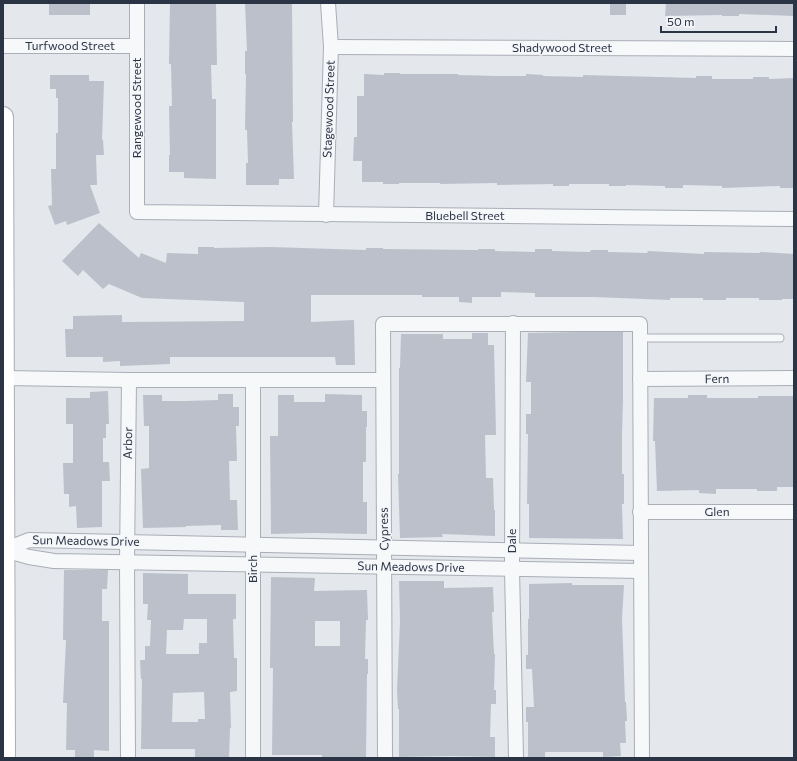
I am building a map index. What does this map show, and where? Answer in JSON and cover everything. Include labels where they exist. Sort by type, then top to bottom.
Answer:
[{"type":"main road","points":[[3,117],[5,758]]},
{"type":"street","name":"Rangewood Street","points":[[137,3],[137,212]]},
{"type":"street","name":"Stagewood Street","points":[[326,215],[331,47],[328,3]]},
{"type":"street","name":"Turfwood Street","points":[[3,46],[137,46]]},
{"type":"street","name":"Shadywood Street","points":[[331,47],[794,49]]},
{"type":"street","name":"Bluebell Street","points":[[137,212],[326,215],[794,218]]},
{"type":"street","points":[[513,323],[640,324],[642,758]]},
{"type":"street","name":"Cypress","points":[[385,758],[382,324],[513,323]]},
{"type":"street","name":"Dale","points":[[513,323],[512,569],[516,758]]},
{"type":"street","points":[[4,378],[129,380],[382,380]]},
{"type":"street","name":"Fern","points":[[640,379],[794,378]]},
{"type":"street","name":"Arbor","points":[[128,758],[127,542],[129,380]]},
{"type":"street","name":"Birch","points":[[253,380],[253,758]]},
{"type":"street","name":"Glen","points":[[640,512],[794,512]]},
{"type":"street","name":"Sun Meadows Drive","points":[[4,550],[29,540],[641,553]]},
{"type":"street","name":"Sun Meadows Drive","points":[[4,550],[29,557],[54,561],[641,571]]},
{"type":"lane","points":[[640,338],[780,338]]},
{"type":"building","points":[[49,3],[90,3],[90,15],[49,15]]},
{"type":"building","points":[[170,3],[216,3],[217,65],[211,65],[212,99],[216,99],[216,179],[184,178],[184,172],[169,172],[169,106],[172,106],[171,64],[169,64]]},
{"type":"building","points":[[245,3],[292,3],[292,122],[294,179],[279,179],[279,185],[246,185],[246,163],[248,163],[247,130],[245,130],[245,51],[247,51]]},
{"type":"building","points":[[610,3],[626,3],[626,15],[610,15]]},
{"type":"building","points":[[666,3],[794,3],[794,16],[739,14],[739,16],[665,16]]},
{"type":"building","points":[[384,73],[497,76],[526,76],[526,74],[583,77],[583,75],[696,78],[696,76],[712,76],[712,79],[753,79],[753,77],[769,77],[769,79],[794,78],[794,188],[780,188],[780,186],[722,188],[722,186],[683,185],[683,188],[665,188],[665,186],[609,186],[609,184],[569,184],[569,186],[553,186],[553,184],[383,184],[383,182],[362,182],[362,161],[353,161],[354,137],[357,137],[357,96],[364,96],[364,74],[384,75]]},
{"type":"building","points":[[50,75],[89,75],[89,81],[104,81],[102,140],[104,155],[96,155],[97,185],[90,185],[100,213],[67,225],[66,221],[55,225],[48,206],[52,205],[51,169],[56,169],[56,133],[58,133],[58,98],[56,98],[56,89],[50,89]]},
{"type":"building","points":[[99,223],[139,258],[141,253],[166,263],[167,253],[198,254],[198,247],[270,247],[366,250],[366,248],[495,249],[495,251],[535,252],[535,249],[552,249],[552,251],[590,252],[591,250],[608,250],[608,252],[647,253],[648,251],[704,254],[704,252],[760,252],[794,254],[794,299],[759,300],[759,298],[726,298],[726,300],[703,300],[703,298],[670,298],[670,300],[594,297],[535,297],[535,293],[501,292],[501,297],[472,297],[472,303],[459,302],[459,297],[422,297],[422,295],[311,295],[311,322],[354,320],[355,365],[336,365],[335,357],[170,357],[170,364],[120,366],[120,361],[103,362],[103,357],[66,357],[65,329],[73,329],[73,316],[122,315],[122,322],[244,321],[244,302],[142,298],[109,284],[103,289],[83,270],[78,276],[62,261]]},
{"type":"building","points":[[623,332],[623,539],[529,538],[529,504],[527,504],[528,434],[526,434],[526,414],[531,414],[531,382],[526,382],[528,333]]},
{"type":"building","points":[[472,333],[488,333],[488,345],[494,345],[496,435],[485,435],[486,478],[493,478],[495,536],[442,534],[443,537],[400,538],[398,474],[399,368],[401,334],[443,334],[443,339],[472,339]]},
{"type":"building","points":[[108,391],[109,424],[106,424],[106,438],[103,438],[103,462],[109,462],[110,481],[102,481],[102,527],[77,528],[76,506],[69,507],[69,494],[64,494],[63,463],[73,463],[73,424],[66,424],[66,398],[90,398],[90,392]]},
{"type":"building","points":[[218,394],[233,394],[233,407],[239,407],[239,426],[236,426],[237,461],[229,461],[230,500],[237,500],[238,530],[221,530],[221,525],[143,528],[141,469],[149,468],[149,426],[144,426],[143,395],[162,395],[162,401],[186,401],[218,400]]},
{"type":"building","points":[[325,394],[362,395],[362,411],[367,411],[366,462],[363,462],[363,502],[367,502],[367,534],[271,534],[270,436],[278,436],[278,395],[294,395],[294,402],[325,402]]},
{"type":"building","points":[[688,395],[707,395],[707,398],[794,396],[794,487],[777,487],[777,491],[757,491],[757,489],[716,489],[716,494],[699,493],[699,490],[657,491],[655,441],[653,441],[654,398],[688,398]]},
{"type":"building","points":[[64,570],[108,570],[107,589],[102,589],[102,621],[109,621],[109,751],[94,750],[94,758],[75,758],[75,750],[66,750],[67,703],[63,703],[66,640],[63,640]]},
{"type":"building","points":[[143,573],[188,574],[188,594],[236,594],[236,619],[233,619],[234,658],[237,658],[237,691],[230,692],[231,728],[229,758],[195,758],[195,749],[141,749],[142,679],[140,660],[145,660],[145,646],[150,646],[151,620],[147,620],[148,604],[143,604]],"holes":[[[184,619],[207,619],[207,643],[199,643],[199,654],[166,654],[167,630],[183,630]],[[204,692],[205,719],[198,719],[198,722],[172,722],[173,693]]]},
{"type":"building","points":[[271,577],[315,578],[314,591],[367,590],[368,620],[366,620],[365,659],[368,659],[366,758],[322,757],[322,755],[272,755],[273,668],[270,668]],"holes":[[[315,621],[340,621],[340,646],[315,646]]]},
{"type":"building","points":[[399,581],[444,581],[444,588],[493,587],[494,612],[492,612],[495,654],[494,690],[496,690],[496,704],[491,704],[490,737],[495,737],[495,757],[399,757],[399,709],[397,690],[400,622]]},
{"type":"building","points":[[572,583],[572,585],[624,585],[622,618],[627,721],[625,721],[626,743],[620,743],[621,756],[603,757],[603,752],[545,752],[545,757],[528,757],[528,722],[526,722],[526,707],[534,707],[532,669],[526,669],[526,655],[528,655],[529,584]]}]
